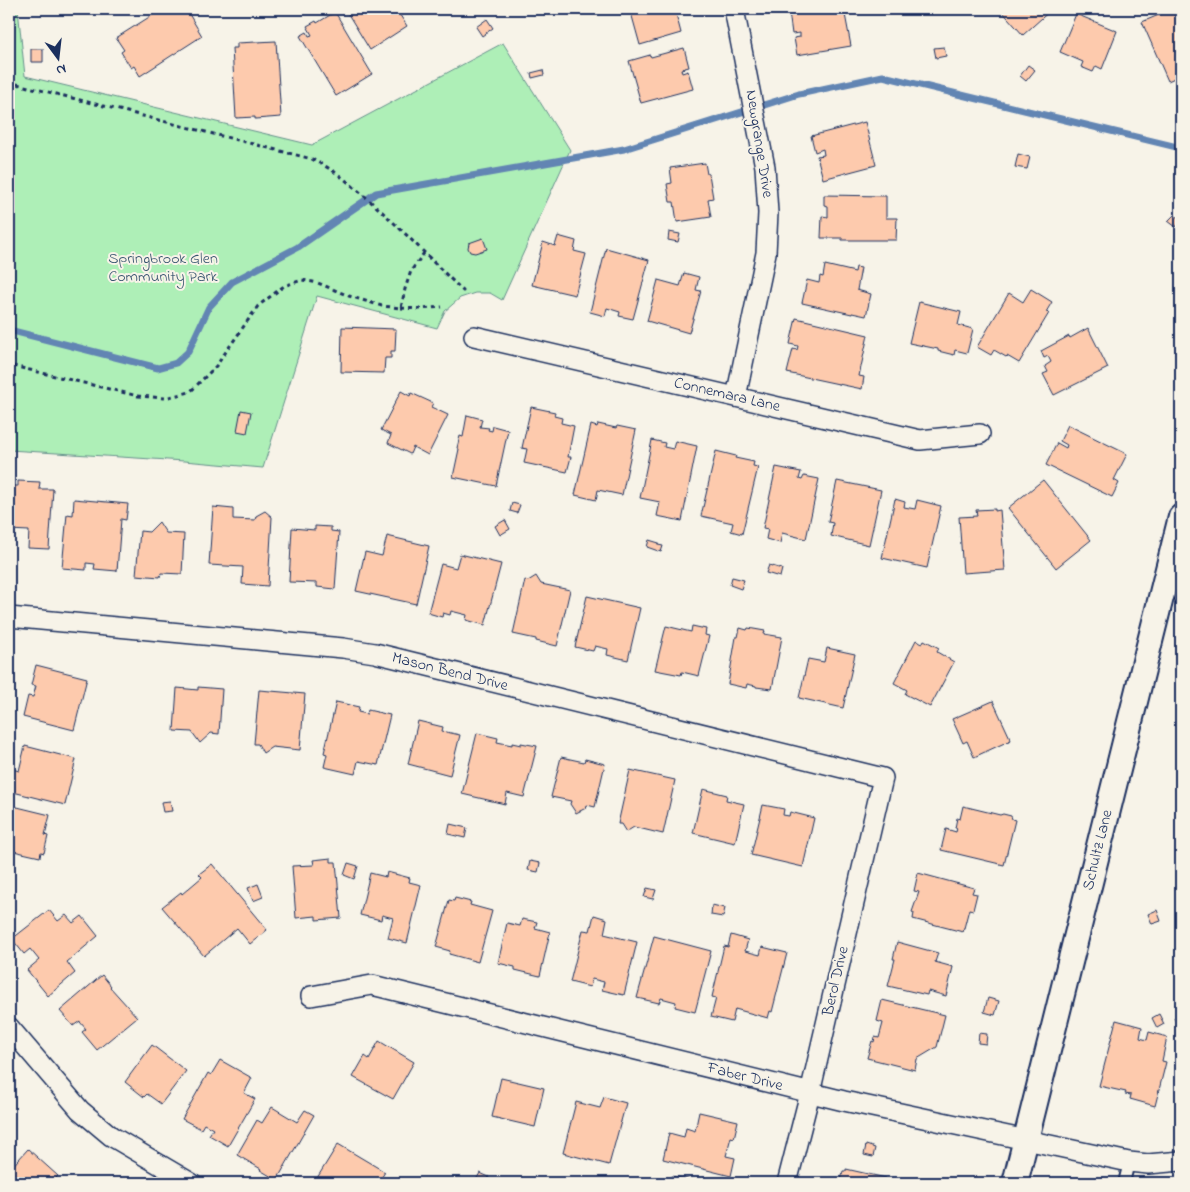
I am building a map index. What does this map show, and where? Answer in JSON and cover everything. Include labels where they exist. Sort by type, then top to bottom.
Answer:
[{"type":"street","name":"Newgrange Drive","points":[[734,9],[765,167],[768,213],[766,253],[736,397]]},
{"type":"street","name":"Connemara Lane","points":[[474,336],[920,440],[980,434]]},
{"type":"street","name":"Schultz Lane","points":[[1015,1183],[1181,517]]},
{"type":"street","name":"Mason Bend Drive","points":[[9,617],[333,647],[375,653],[883,778]]},
{"type":"street","name":"Berol Drive","points":[[787,1183],[810,1093],[883,778]]},
{"type":"street","name":"Faber Drive","points":[[311,996],[372,985],[810,1093],[1026,1140],[1129,1162],[1148,1164],[1181,1161]]},
{"type":"street","points":[[9,1027],[80,1110],[110,1136],[191,1183]]},
{"type":"lane","points":[[1124,1183],[1129,1162]]},
{"type":"path","points":[[9,82],[312,159],[337,174],[396,224],[463,292],[424,253],[411,271],[401,308]]},
{"type":"path","points":[[9,365],[138,396],[165,398],[190,392],[216,366],[258,306],[284,286],[302,280],[382,306],[421,309],[442,306]]},
{"type":"green space","name":"Springbrook Glen Community Park","points":[[9,9],[18,9],[25,76],[312,145],[503,43],[570,150],[502,300],[490,293],[475,293],[460,298],[445,311],[437,328],[317,296],[263,468],[9,450]]},
{"type":"building","points":[[162,9],[188,9],[202,36],[140,76],[134,66],[131,68],[121,52],[124,50],[116,38]]},
{"type":"building","points":[[345,9],[396,9],[407,26],[370,50]]},
{"type":"building","points":[[630,9],[677,9],[678,13],[676,14],[681,33],[640,45]]},
{"type":"building","points":[[807,9],[844,9],[851,46],[797,55],[794,38],[800,37],[800,33],[792,34],[789,12]]},
{"type":"building","points":[[1000,9],[1052,9],[1023,35]]},
{"type":"building","points":[[1173,9],[1177,11],[1181,9],[1181,75],[1168,81],[1142,22]]},
{"type":"building","points":[[335,12],[372,74],[336,96],[300,36],[307,32],[309,36],[312,35],[307,26],[316,21],[317,23]]},
{"type":"building","points":[[1076,14],[1117,31],[1102,69],[1096,66],[1093,72],[1081,67],[1083,62],[1060,52]]},
{"type":"building","points":[[487,19],[493,28],[482,36],[476,27]]},
{"type":"building","points":[[276,41],[281,117],[236,118],[232,48],[237,48],[237,43]]},
{"type":"building","points":[[944,47],[946,56],[936,58],[934,48]]},
{"type":"building","points":[[684,48],[689,67],[681,69],[682,73],[688,71],[693,89],[641,103],[629,61]]},
{"type":"building","points":[[31,49],[43,49],[43,62],[31,62]]},
{"type":"building","points":[[1028,65],[1035,70],[1026,81],[1020,76]]},
{"type":"building","points":[[543,70],[544,75],[532,78],[531,73]]},
{"type":"building","points":[[865,122],[876,165],[823,179],[817,156],[824,155],[823,149],[815,152],[811,136]]},
{"type":"building","points":[[1018,154],[1030,157],[1027,169],[1015,167]]},
{"type":"building","points":[[705,163],[713,198],[708,199],[711,217],[677,222],[674,202],[670,202],[667,184],[672,183],[670,168]]},
{"type":"building","points":[[824,195],[886,196],[886,218],[897,218],[896,240],[821,238],[822,216],[828,217],[828,206],[824,205]]},
{"type":"building","points":[[1174,215],[1181,220],[1176,227],[1168,221]]},
{"type":"building","points":[[669,232],[680,234],[678,242],[668,240]]},
{"type":"building","points":[[558,236],[576,241],[574,251],[586,254],[575,295],[532,285],[543,242],[555,246]]},
{"type":"building","points":[[483,238],[487,249],[475,253],[470,252],[468,248],[469,243]]},
{"type":"building","points":[[606,248],[649,260],[633,319],[619,316],[620,312],[607,308],[605,316],[590,312]]},
{"type":"building","points":[[825,265],[855,272],[856,267],[861,268],[857,290],[871,294],[866,316],[802,303],[807,280],[819,283],[820,276],[823,277]]},
{"type":"building","points":[[684,273],[699,277],[696,290],[701,291],[689,333],[647,321],[658,280],[680,286]]},
{"type":"building","points":[[1031,289],[1052,302],[1046,312],[1049,313],[1019,363],[994,350],[991,355],[977,347],[1009,293],[1023,302]]},
{"type":"building","points":[[919,302],[961,312],[958,325],[973,329],[967,353],[955,350],[954,355],[938,351],[938,349],[909,343]]},
{"type":"building","points":[[796,318],[868,335],[859,376],[864,377],[862,389],[787,373],[793,349],[797,350],[798,346],[790,344]]},
{"type":"building","points":[[342,327],[396,329],[395,351],[391,351],[391,358],[385,358],[384,373],[341,372]]},
{"type":"building","points":[[1088,328],[1108,368],[1054,395],[1043,374],[1048,372],[1045,366],[1051,362],[1048,356],[1044,358],[1041,351]]},
{"type":"building","points":[[401,391],[410,396],[411,393],[433,403],[431,407],[448,415],[428,455],[413,447],[410,454],[388,443],[391,435],[381,430]]},
{"type":"building","points":[[531,407],[555,412],[554,416],[562,418],[561,423],[574,426],[568,457],[571,457],[567,472],[524,463],[527,449],[522,448]]},
{"type":"building","points":[[241,410],[251,412],[247,433],[237,431]]},
{"type":"building","points":[[467,415],[482,419],[480,427],[489,428],[488,430],[492,431],[493,426],[508,430],[496,486],[453,477],[459,449],[457,448],[460,436],[463,437]]},
{"type":"building","points":[[598,424],[636,430],[622,495],[598,490],[596,500],[575,495],[591,425],[597,427]]},
{"type":"building","points":[[1068,425],[1127,454],[1114,480],[1119,483],[1112,497],[1046,465],[1057,443],[1066,448],[1067,445],[1060,441]]},
{"type":"building","points":[[652,440],[665,443],[664,447],[673,449],[675,441],[697,446],[682,521],[657,516],[660,502],[640,498]]},
{"type":"building","points":[[716,451],[754,462],[753,466],[758,467],[742,534],[731,531],[733,523],[701,516]]},
{"type":"building","points":[[776,467],[801,472],[799,479],[802,480],[804,476],[819,479],[806,539],[782,533],[780,543],[766,539],[768,529],[763,528]]},
{"type":"building","points":[[1043,480],[1091,540],[1056,568],[1008,508]]},
{"type":"building","points":[[18,481],[40,482],[39,489],[53,489],[49,549],[28,548],[29,531],[9,530],[9,486],[18,486]]},
{"type":"building","points":[[837,481],[881,490],[869,545],[831,536],[833,523],[828,522]]},
{"type":"building","points":[[74,499],[128,504],[126,520],[121,519],[117,571],[94,569],[95,564],[86,563],[86,570],[62,568],[67,514],[73,515]]},
{"type":"building","points":[[895,499],[905,502],[904,507],[915,509],[917,500],[941,506],[927,568],[882,558]]},
{"type":"building","points":[[512,503],[520,505],[517,513],[510,511]]},
{"type":"building","points":[[213,507],[233,509],[233,519],[255,520],[256,516],[265,511],[272,517],[268,586],[242,584],[243,567],[209,565]]},
{"type":"building","points":[[995,509],[995,511],[1000,510],[1005,570],[963,573],[959,517],[977,516],[976,510]]},
{"type":"building","points":[[505,520],[510,529],[500,535],[495,526]]},
{"type":"building","points":[[159,522],[166,533],[184,534],[182,574],[161,573],[160,577],[136,575],[140,531],[149,532]]},
{"type":"building","points":[[315,526],[331,527],[331,531],[339,532],[335,589],[317,587],[317,583],[289,582],[292,528],[315,530]]},
{"type":"building","points":[[387,536],[429,546],[416,604],[356,591],[365,552],[382,556]]},
{"type":"building","points":[[649,540],[663,546],[661,552],[647,547]]},
{"type":"building","points":[[460,554],[501,564],[485,625],[466,620],[467,615],[451,611],[450,615],[443,613],[442,617],[428,613],[441,564],[456,568]]},
{"type":"building","points":[[769,565],[782,569],[780,577],[766,573]]},
{"type":"building","points":[[536,576],[541,584],[570,590],[557,646],[513,634],[525,580],[528,581]]},
{"type":"building","points":[[732,577],[744,580],[741,589],[730,585]]},
{"type":"building","points":[[587,596],[640,608],[628,660],[607,655],[608,649],[595,646],[593,651],[575,647]]},
{"type":"building","points":[[666,626],[691,632],[692,626],[706,629],[705,635],[709,636],[699,676],[682,672],[681,675],[655,670]]},
{"type":"building","points":[[740,628],[765,631],[764,634],[782,637],[772,689],[747,684],[746,688],[728,684],[736,637],[738,637]]},
{"type":"building","points":[[916,640],[922,644],[924,640],[939,648],[937,652],[954,662],[930,707],[905,694],[907,690],[894,683]]},
{"type":"building","points":[[827,648],[855,654],[843,708],[799,698],[808,659],[824,662]]},
{"type":"building","points":[[36,665],[87,678],[74,730],[23,717],[28,696],[33,697],[36,686],[31,685]]},
{"type":"building","points":[[198,687],[222,689],[219,734],[211,733],[200,743],[192,732],[174,731],[177,688],[198,690]]},
{"type":"building","points":[[259,690],[305,694],[300,750],[272,747],[263,753],[258,744],[254,744]]},
{"type":"building","points":[[993,701],[1011,740],[974,757],[967,741],[963,743],[952,719]]},
{"type":"building","points":[[336,702],[359,707],[358,712],[367,714],[368,710],[390,715],[378,765],[358,761],[355,774],[324,767],[327,754],[324,753]]},
{"type":"building","points":[[418,721],[443,727],[442,731],[460,735],[450,775],[408,764]]},
{"type":"building","points":[[477,733],[498,738],[497,742],[537,746],[524,797],[507,793],[505,804],[462,794]]},
{"type":"building","points":[[25,746],[76,759],[65,805],[9,791],[9,768],[19,771]]},
{"type":"building","points":[[561,757],[584,762],[585,759],[605,764],[595,807],[587,805],[586,808],[576,813],[570,804],[571,801],[551,797]]},
{"type":"building","points":[[630,770],[675,780],[663,834],[634,827],[626,832],[621,824],[618,824]]},
{"type":"building","points":[[703,789],[727,795],[726,800],[744,804],[735,843],[693,833]]},
{"type":"building","points":[[170,801],[172,811],[163,812],[161,802]]},
{"type":"building","points":[[9,805],[50,815],[45,835],[48,836],[44,853],[41,852],[40,857],[9,850]]},
{"type":"building","points":[[763,805],[784,809],[783,815],[789,816],[790,812],[814,818],[803,867],[751,855]]},
{"type":"building","points":[[963,806],[1011,816],[1015,820],[1004,865],[941,850],[946,829],[956,832],[957,818],[960,819]]},
{"type":"building","points":[[450,824],[467,828],[465,838],[448,834]]},
{"type":"building","points":[[331,858],[331,862],[336,862],[341,918],[316,920],[316,916],[296,918],[292,866],[314,865],[313,860]]},
{"type":"building","points":[[530,861],[540,863],[538,872],[528,870]]},
{"type":"building","points":[[348,863],[358,866],[354,879],[344,875]]},
{"type":"building","points":[[212,864],[267,930],[250,944],[237,928],[204,956],[162,907],[181,892],[182,894],[202,877],[199,874]]},
{"type":"building","points":[[387,872],[410,878],[409,882],[421,885],[407,943],[388,938],[393,918],[382,915],[381,920],[360,915],[370,873],[386,877]]},
{"type":"building","points":[[918,873],[974,888],[972,893],[977,894],[973,910],[969,909],[963,932],[913,919],[914,913],[912,912],[919,892],[914,891]]},
{"type":"building","points":[[258,884],[263,897],[253,901],[248,888]]},
{"type":"building","points":[[647,888],[656,890],[653,899],[644,897]]},
{"type":"building","points":[[455,898],[471,902],[470,905],[492,911],[478,962],[449,954],[450,951],[436,947],[449,900],[454,901]]},
{"type":"building","points":[[712,905],[725,908],[723,917],[711,915]]},
{"type":"building","points":[[49,910],[58,921],[66,915],[73,923],[82,916],[98,936],[67,962],[75,973],[48,996],[27,970],[39,960],[30,949],[24,954],[12,939]]},
{"type":"building","points":[[1157,910],[1161,921],[1152,924],[1148,914]]},
{"type":"building","points":[[594,915],[607,919],[604,934],[637,942],[624,995],[602,990],[604,982],[592,979],[590,987],[570,982],[583,930],[590,931]]},
{"type":"building","points":[[522,919],[537,922],[535,928],[550,932],[540,976],[515,970],[515,967],[498,963],[507,923],[520,926]]},
{"type":"building","points":[[731,935],[748,940],[745,951],[760,955],[762,947],[787,953],[772,1012],[770,1011],[768,1018],[735,1009],[732,1022],[711,1017],[716,998],[712,997],[724,946],[728,947]]},
{"type":"building","points":[[654,936],[711,951],[695,1012],[675,1007],[676,1002],[661,998],[659,1003],[637,998]]},
{"type":"building","points":[[897,942],[938,953],[935,962],[953,967],[946,996],[928,991],[927,995],[888,986]]},
{"type":"building","points":[[102,975],[110,987],[137,1017],[97,1050],[82,1032],[86,1029],[80,1021],[73,1026],[60,1011]]},
{"type":"building","points":[[988,998],[999,1001],[995,1015],[984,1012]]},
{"type":"building","points":[[882,1000],[945,1015],[937,1047],[917,1059],[915,1070],[867,1058],[872,1041],[874,1042],[875,1037],[879,1038],[883,1023],[877,1021]]},
{"type":"building","points":[[1159,1014],[1164,1024],[1157,1028],[1152,1018]]},
{"type":"building","points":[[1181,1014],[1181,1032],[1174,1018]]},
{"type":"building","points":[[1116,1020],[1142,1027],[1140,1038],[1147,1040],[1149,1032],[1167,1037],[1162,1061],[1166,1062],[1155,1106],[1130,1099],[1131,1095],[1125,1094],[1126,1092],[1099,1086]]},
{"type":"building","points":[[979,1033],[987,1034],[986,1044],[978,1043]]},
{"type":"building","points":[[379,1041],[414,1062],[393,1099],[353,1077],[365,1056],[369,1059]]},
{"type":"building","points":[[152,1045],[186,1071],[161,1104],[147,1094],[144,1097],[125,1082]]},
{"type":"building","points":[[220,1060],[252,1078],[244,1093],[255,1099],[228,1146],[209,1135],[213,1129],[204,1124],[201,1129],[182,1119],[208,1073],[211,1075]]},
{"type":"building","points":[[501,1078],[544,1088],[535,1127],[492,1117]]},
{"type":"building","points":[[604,1097],[626,1103],[609,1165],[563,1153],[576,1102],[600,1108]]},
{"type":"building","points":[[272,1107],[297,1122],[305,1110],[314,1115],[277,1180],[237,1155],[257,1120],[262,1123]]},
{"type":"building","points":[[699,1112],[738,1121],[734,1138],[731,1137],[726,1156],[735,1158],[731,1176],[663,1159],[669,1133],[684,1137],[686,1128],[695,1131]]},
{"type":"building","points":[[338,1144],[385,1172],[378,1183],[314,1183]]},
{"type":"building","points":[[866,1145],[875,1148],[873,1157],[864,1155]]},
{"type":"building","points":[[28,1149],[58,1176],[56,1183],[9,1183],[9,1170]]},
{"type":"building","points":[[846,1169],[886,1178],[885,1183],[843,1183],[841,1181],[843,1171],[846,1171]]},
{"type":"building","points":[[480,1173],[489,1177],[486,1183],[474,1183]]},
{"type":"building","points":[[671,1176],[709,1183],[669,1183]]},
{"type":"waterway","points":[[9,330],[158,368],[176,363],[188,352],[209,307],[232,282],[298,247],[376,193],[624,149],[799,94],[883,76],[1181,148]]}]
